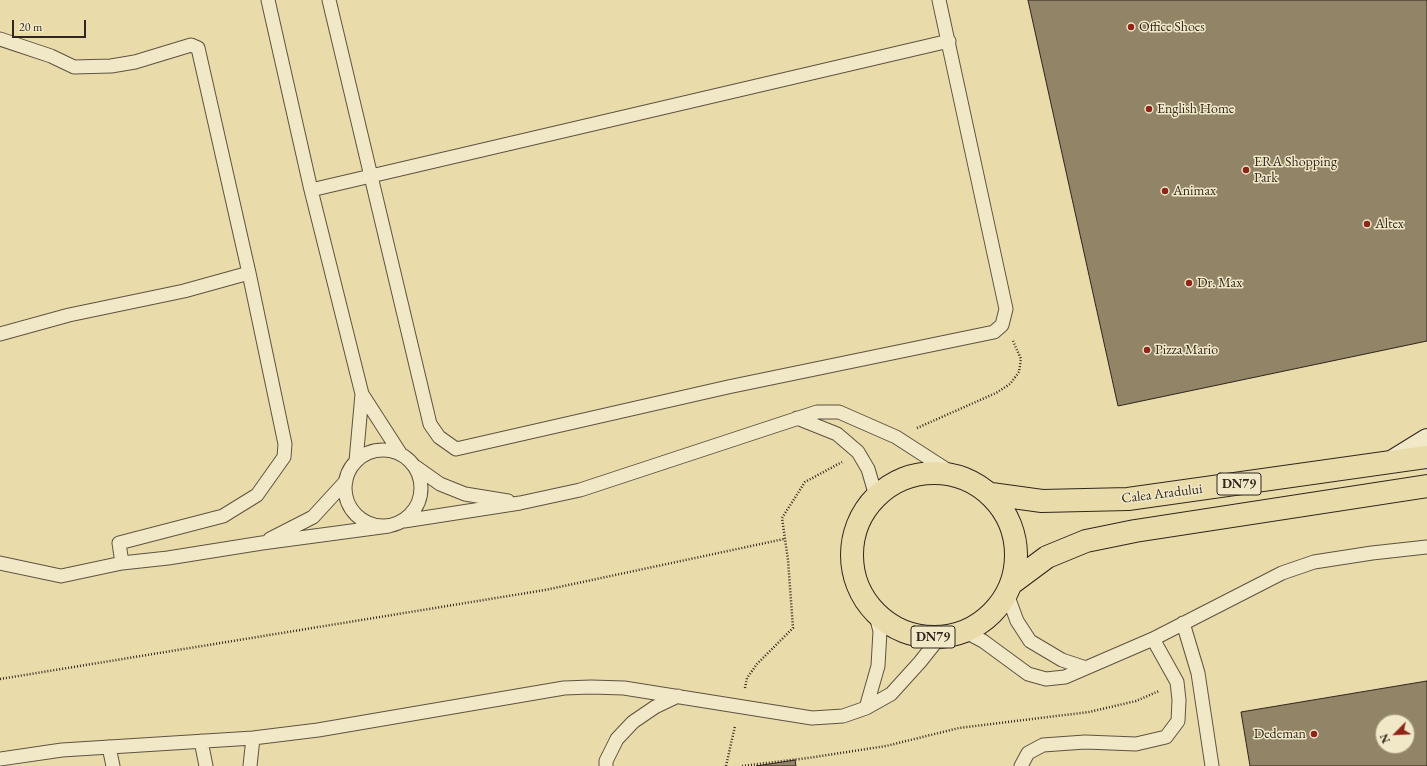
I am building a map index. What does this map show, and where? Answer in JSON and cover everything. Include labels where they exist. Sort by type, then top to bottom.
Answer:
[{"type":"highway","name":"Calea Aradului","points":[[990,494],[1042,501],[1128,500],[1427,457]]},
{"type":"highway","name":"Calea Aradului","points":[[936,472],[955,475],[969,480],[990,494],[1006,513],[1015,535],[1017,559],[1010,588],[997,609],[983,622],[966,632],[939,638],[916,635],[893,626],[874,612],[866,601],[856,580],[852,559],[854,536],[862,516],[876,496],[898,481],[916,474],[936,472]]},
{"type":"highway","name":"Calea Aradului","points":[[1010,588],[1048,557],[1086,541],[1135,531],[1427,486]]},
{"type":"street","points":[[1393,461],[1427,440]]},
{"type":"lane","points":[[268,0],[312,190],[362,394],[356,460]]},
{"type":"lane","points":[[328,0],[430,424],[439,437],[456,450],[728,387],[994,332],[1002,325],[1006,309],[939,0]]},
{"type":"lane","points":[[0,38],[51,56],[74,67],[111,66],[135,62],[190,45],[198,48],[249,273],[285,444],[284,457],[257,495],[223,516],[119,543],[122,563]]},
{"type":"lane","points":[[312,190],[949,41]]},
{"type":"lane","points":[[0,334],[68,315],[184,291],[249,273]]},
{"type":"lane","points":[[362,394],[400,453]]},
{"type":"lane","points":[[0,563],[61,576],[122,563],[168,558],[389,526],[404,521],[520,503],[580,490],[817,412],[839,412],[896,437],[955,475]]},
{"type":"lane","points":[[797,418],[838,434],[858,452],[868,469],[876,496]]},
{"type":"lane","points":[[389,526],[374,526],[361,520],[351,509],[346,496],[346,481],[349,470],[356,460],[377,450],[389,450],[400,453],[409,459],[416,467],[440,484],[465,494],[520,503]]},
{"type":"lane","points":[[404,521],[415,511],[421,497],[422,482],[416,467]]},
{"type":"lane","points":[[262,544],[313,517],[346,481]]},
{"type":"lane","points":[[966,632],[991,647],[1028,674],[1046,679],[1065,678],[1153,639],[1282,573],[1314,562],[1372,553],[1427,547]]},
{"type":"lane","points":[[1010,588],[1017,621],[1030,641],[1062,660],[1086,668]]},
{"type":"lane","points":[[866,708],[878,666],[880,632],[874,612]]},
{"type":"lane","points":[[1183,623],[1198,674],[1212,766]]},
{"type":"lane","points":[[0,759],[62,750],[253,738],[318,730],[564,688],[624,688],[812,718],[843,716],[866,708],[891,694],[939,638]]},
{"type":"lane","points":[[1021,766],[1028,753],[1043,744],[1085,742],[1136,744],[1166,737],[1178,721],[1179,700],[1177,682],[1153,639]]},
{"type":"lane","points":[[606,766],[606,761],[617,739],[633,722],[655,707],[678,696]]},
{"type":"lane","points":[[250,766],[253,738]]},
{"type":"lane","points":[[201,741],[206,766]]},
{"type":"lane","points":[[109,747],[113,766]]},
{"type":"path","points":[[896,437],[924,426],[996,393],[1010,384],[1019,372],[1021,359],[1015,343],[1002,325]]},
{"type":"path","points":[[726,766],[747,678],[766,654],[793,628],[788,560],[782,518],[805,482],[858,452]]},
{"type":"path","points":[[0,679],[545,590],[784,540]]},
{"type":"path","points":[[742,766],[886,746],[959,728],[1089,712],[1136,701],[1177,682]]},
{"type":"building","name":"ERA Shopping Park","points":[[1028,0],[1427,0],[1427,341],[1118,406]]},
{"type":"building","name":"Dedeman","points":[[1427,681],[1427,766],[1250,766],[1241,712]]},
{"type":"building","points":[[795,760],[796,766],[756,766]]},
{"type":"place","name":"Office Shoes","points":[[1131,27]]},
{"type":"place","name":"English Home","points":[[1149,109]]},
{"type":"place","name":"ERA Shopping Park","points":[[1246,170]]},
{"type":"place","name":"Animax","points":[[1165,191]]},
{"type":"place","name":"Altex","points":[[1367,224]]},
{"type":"place","name":"Dr. Max","points":[[1189,283]]},
{"type":"place","name":"Pizza Mario","points":[[1147,350]]},
{"type":"place","name":"Dedeman","points":[[1314,734]]}]
